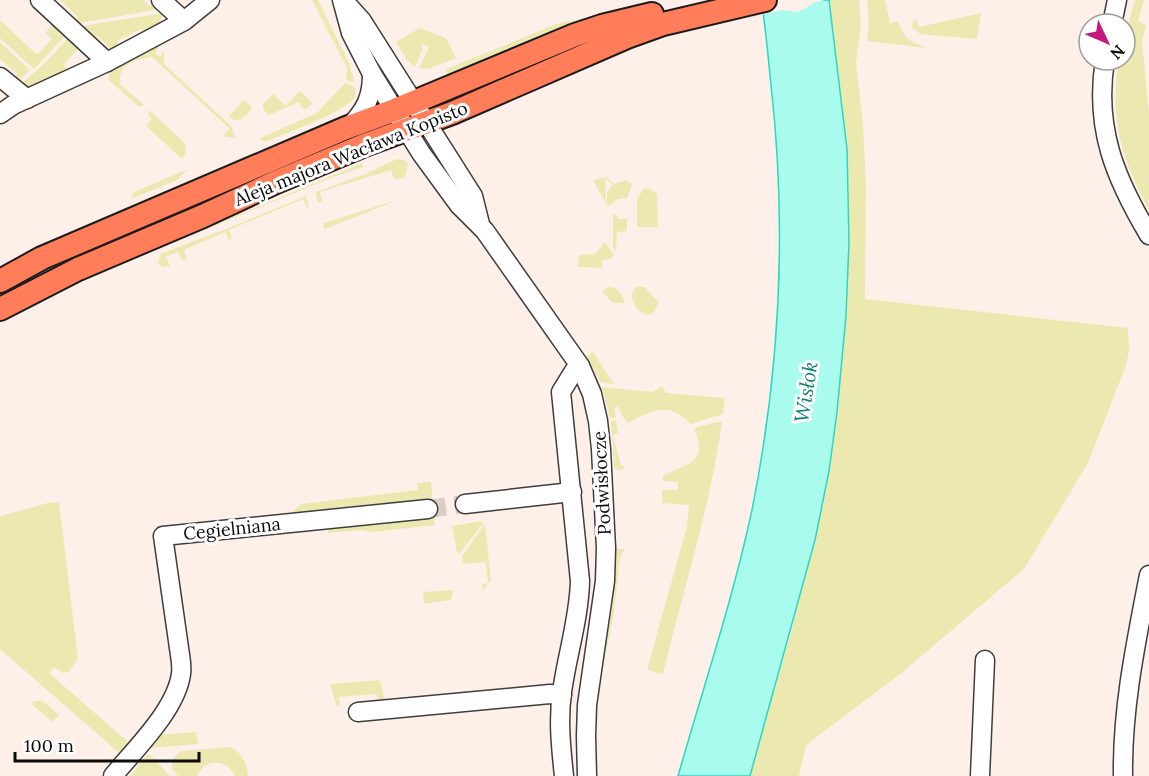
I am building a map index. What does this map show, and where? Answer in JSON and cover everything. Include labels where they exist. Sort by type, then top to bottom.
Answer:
[{"type":"main road","points":[[709,5],[765,0]]},
{"type":"main road","name":"Aleja majora Wacława Kopisto","points":[[3,279],[42,258],[225,178],[575,35],[630,19],[709,5]]},
{"type":"main road","name":"Aleja majora Wacława Kopisto","points":[[9,304],[78,269],[276,182],[709,5]]},
{"type":"street","points":[[40,0],[107,62]]},
{"type":"street","points":[[161,0],[184,21]]},
{"type":"street","points":[[0,114],[107,62],[184,21],[210,0]]},
{"type":"street","name":"Podwisłocze","points":[[342,0],[351,33],[372,74],[404,106]]},
{"type":"street","name":"Podwisłocze","points":[[342,0],[362,21],[416,126],[473,196],[480,224],[580,366],[592,394],[598,421],[606,548],[605,581],[587,705],[588,776]]},
{"type":"street","points":[[1104,72],[1102,104],[1108,152],[1127,197],[1149,235]]},
{"type":"street","points":[[350,126],[368,104],[372,91],[372,74]]},
{"type":"street","points":[[0,77],[27,99]]},
{"type":"street","points":[[3,279],[9,304]]},
{"type":"street","points":[[564,776],[560,741],[561,695],[579,592],[572,492],[561,392],[574,370],[580,366]]},
{"type":"street","points":[[465,504],[572,492]]},
{"type":"street","name":"Cegielniana","points":[[113,776],[161,716],[173,697],[181,674],[163,536],[428,508]]},
{"type":"street","points":[[1123,776],[1124,719],[1143,640],[1149,575]]},
{"type":"street","points":[[980,776],[985,660]]},
{"type":"street","points":[[358,712],[550,694],[561,695]]},
{"type":"shaded area","points":[[60,0],[143,0],[150,6],[155,1],[161,9],[74,24],[78,17]]},
{"type":"shaded area","points":[[312,0],[318,0],[349,63],[353,82],[346,80],[347,68]]},
{"type":"shaded area","points":[[829,0],[859,0],[861,24],[856,63],[863,125],[866,186],[865,299],[1128,328],[1129,352],[1088,463],[1024,569],[899,675],[806,745],[799,776],[750,776],[792,628],[829,471],[837,412],[846,316],[849,242],[847,149]]},
{"type":"shaded area","points":[[867,0],[885,0],[890,23],[898,21],[909,39],[927,48],[867,41],[869,24]]},
{"type":"shaded area","points":[[1135,0],[1144,0],[1138,21],[1146,25],[1142,42],[1149,113],[1149,210],[1125,157],[1115,104],[1117,72],[1137,72],[1137,12],[1132,12]]},
{"type":"shaded area","points":[[639,8],[575,23],[539,35],[448,74],[446,69],[559,23]]},
{"type":"shaded area","points":[[162,13],[157,27],[155,25],[143,32],[141,29],[117,41],[120,48],[112,50],[98,36],[93,40],[82,26]]},
{"type":"shaded area","points":[[981,13],[977,39],[920,34],[912,27],[916,19],[919,27]]},
{"type":"shaded area","points":[[0,20],[37,55],[52,39],[45,33],[55,22],[68,33],[34,69],[0,38]]},
{"type":"shaded area","points":[[420,28],[446,38],[456,58],[428,69],[419,68],[429,47],[423,44],[415,67],[407,60],[396,42]]},
{"type":"shaded area","points":[[68,38],[82,45],[63,65],[72,72],[31,90],[18,86],[41,67]]},
{"type":"shaded area","points":[[0,42],[30,70],[15,84],[12,80],[17,74],[0,59]]},
{"type":"shaded area","points":[[156,45],[159,47],[155,53],[160,57],[164,52],[164,64],[231,126],[236,138],[225,137],[224,134],[230,129],[152,57],[129,63],[120,77],[120,84],[144,105],[139,107],[109,80],[108,69]]},
{"type":"shaded area","points":[[345,83],[356,88],[355,97],[338,110],[267,141],[261,141],[260,138],[317,113]]},
{"type":"shaded area","points":[[300,91],[313,103],[306,109],[302,108],[299,102],[269,115],[263,109],[263,104],[273,94],[286,106]]},
{"type":"shaded area","points":[[244,100],[251,106],[251,110],[243,118],[235,121],[229,116]]},
{"type":"shaded area","points":[[149,110],[185,143],[186,153],[182,159],[146,126],[152,119],[148,115]]},
{"type":"shaded area","points":[[397,159],[405,160],[408,164],[405,178],[394,179],[391,170],[320,192],[322,201],[318,203],[316,192],[365,174]]},
{"type":"shaded area","points":[[362,163],[363,167],[333,177],[219,224],[153,248],[166,238],[219,223]]},
{"type":"shaded area","points":[[188,169],[177,180],[131,199],[134,192]]},
{"type":"shaded area","points":[[607,177],[614,184],[626,180],[632,185],[627,198],[618,199],[607,207],[607,192],[613,185],[605,178],[606,205],[594,180]]},
{"type":"shaded area","points":[[644,189],[651,189],[657,194],[658,227],[637,227],[637,198]]},
{"type":"shaded area","points":[[306,196],[309,207],[307,208],[303,199],[229,230],[232,239],[229,240],[225,232],[184,250],[187,258],[182,261],[178,252],[166,257],[170,266],[163,267],[157,262],[160,260],[160,254]]},
{"type":"shaded area","points":[[400,199],[325,229],[323,227],[324,223]]},
{"type":"shaded area","points":[[613,215],[617,215],[618,219],[627,219],[627,231],[617,232],[616,251],[613,249]]},
{"type":"shaded area","points":[[605,242],[614,255],[610,259],[602,260],[602,268],[578,267],[579,255],[595,254]]},
{"type":"shaded area","points":[[609,287],[618,290],[625,303],[613,303],[602,291]]},
{"type":"shaded area","points":[[636,287],[645,287],[658,300],[653,313],[645,315],[637,309],[631,295]]},
{"type":"shaded area","points":[[593,352],[614,384],[600,382],[587,356]]},
{"type":"shaded area","points":[[662,386],[666,393],[725,398],[723,414],[691,424],[675,412],[660,410],[627,423],[617,406],[614,408],[616,417],[610,418],[602,387],[653,392]]},
{"type":"shaded area","points":[[616,420],[618,433],[613,435],[621,466],[626,466],[621,470],[614,466],[611,421]]},
{"type":"shaded area","points":[[722,422],[711,486],[663,674],[647,670],[687,526],[689,505],[662,503],[662,490],[678,490],[678,482],[663,481],[663,476],[693,461],[697,456],[699,449],[694,428]]},
{"type":"shaded area","points":[[431,482],[435,525],[372,532],[361,530],[328,533],[325,510],[291,513],[301,504],[418,490],[417,483]]},
{"type":"shaded area","points":[[59,502],[78,659],[68,672],[63,673],[54,667],[49,673],[127,741],[127,747],[121,752],[117,751],[0,649],[0,516]]},
{"type":"shaded area","points":[[482,521],[483,524],[459,554],[457,553],[452,526]]},
{"type":"shaded area","points":[[485,524],[491,580],[483,590],[482,584],[488,583],[485,562],[463,564],[462,556]]},
{"type":"shaded area","points":[[615,549],[625,549],[620,557],[614,613],[605,659],[614,593]]},
{"type":"shaded area","points":[[453,590],[450,600],[424,604],[423,592]]},
{"type":"shaded area","points":[[380,680],[385,701],[380,702],[376,694],[339,697],[340,706],[337,707],[330,684]]},
{"type":"shaded area","points":[[35,701],[43,701],[59,715],[53,722],[31,704]]},
{"type":"shaded area","points":[[196,732],[198,744],[152,748],[146,744],[153,735]]},
{"type":"shaded area","points":[[231,747],[243,759],[248,776],[235,776],[226,766],[216,762],[205,766],[197,776],[178,776],[172,769],[173,758],[181,751]]},
{"type":"shaded area","points":[[147,755],[150,755],[170,776],[130,776]]},
{"type":"water","name":"Wisłok","points":[[761,0],[829,0],[847,149],[849,242],[846,316],[837,412],[829,471],[815,540],[750,776],[678,776],[727,610],[752,510],[762,457],[775,351],[779,192],[776,138]]},
{"type":"pier","points":[[758,0],[825,0],[813,3],[796,12],[782,10],[761,15]]},
{"type":"tunnel","points":[[428,509],[465,504]]}]
